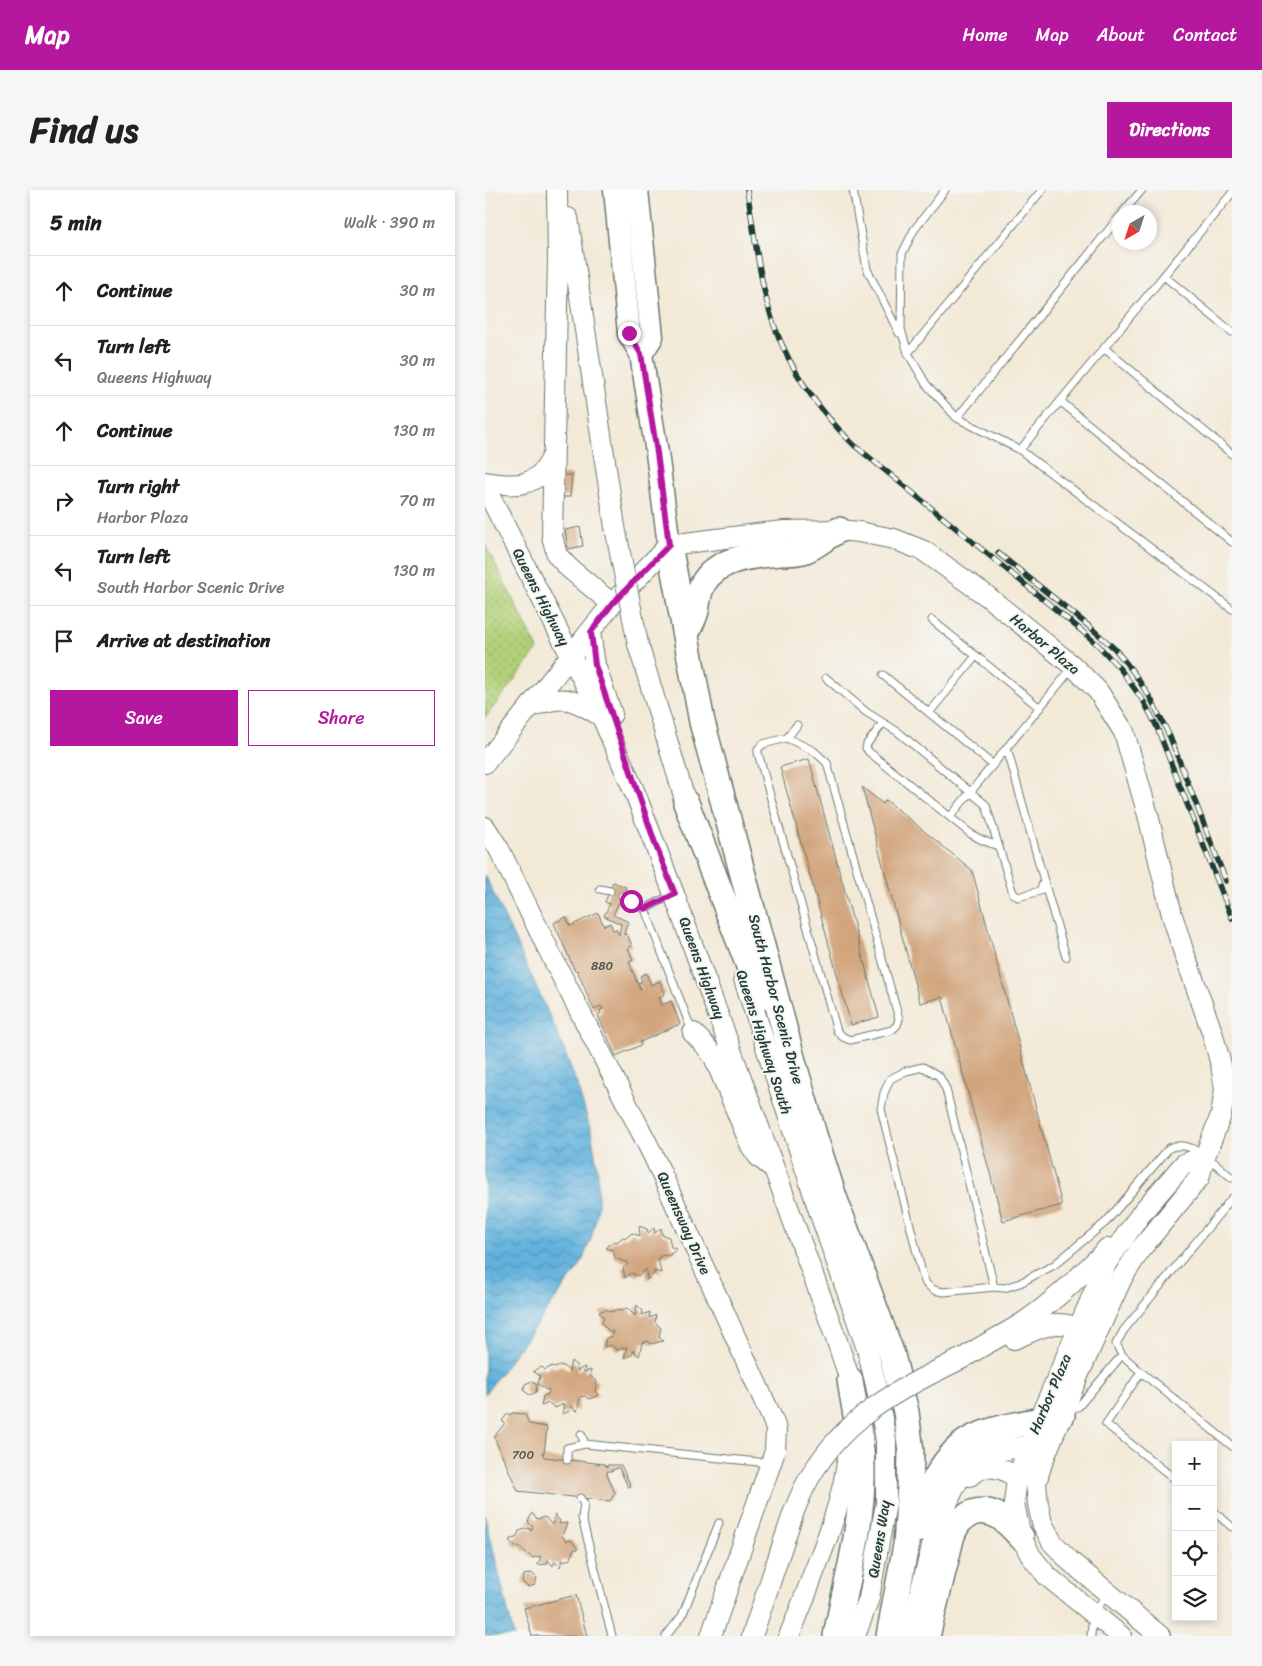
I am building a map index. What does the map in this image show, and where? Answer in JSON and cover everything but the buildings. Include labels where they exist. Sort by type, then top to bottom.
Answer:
[{"type":"highway","points":[[686,635],[695,611],[699,591],[708,575],[716,568],[727,562],[800,552],[813,548],[829,535],[839,530]]},
{"type":"highway","name":"South Harbor Scenic Drive","points":[[669,545],[702,722],[791,1054],[834,1196],[892,1355],[906,1412],[911,1452],[910,1486],[906,1545],[896,1635]]},
{"type":"highway","points":[[686,803],[814,1135]]},
{"type":"highway","points":[[836,1636],[852,1559],[859,1515],[862,1478],[860,1442],[850,1380]]},
{"type":"highway","points":[[896,1635],[918,1523],[934,1482],[944,1464],[952,1454],[971,1439],[985,1433],[1045,1430],[1062,1415]]},
{"type":"highway","points":[[927,1636],[951,1536],[959,1522],[968,1515],[979,1511],[989,1512],[1006,1521],[1021,1537]]},
{"type":"main road","points":[[557,190],[558,259],[552,536],[557,555],[569,568],[612,604]]},
{"type":"main road","name":"Queens Highway South","points":[[564,190],[615,527],[638,644],[686,803],[817,1204],[867,1349],[886,1440]]},
{"type":"main road","name":"South Harbor Scenic Drive","points":[[615,190],[629,333],[641,354],[669,545]]},
{"type":"main road","points":[[637,190],[652,337],[641,354]]},
{"type":"main road","points":[[485,482],[519,485],[535,480],[548,468],[553,455]]},
{"type":"main road","name":"Queens Highway","points":[[485,487],[602,718],[635,793],[675,894],[776,1170],[850,1380]]},
{"type":"main road","name":"Harbor Plaza","points":[[669,545],[785,531],[839,530],[877,535],[924,551],[987,596],[1073,666],[1098,691],[1124,732],[1145,806],[1172,915],[1212,1032],[1225,1089],[1221,1116],[1205,1156],[1199,1178],[1140,1250],[1086,1331],[1045,1430],[1042,1463],[1036,1483],[1038,1504],[1043,1523],[1052,1542],[1071,1562],[1160,1636]]},
{"type":"main road","points":[[485,763],[612,604],[669,545]]},
{"type":"main road","points":[[591,632],[595,665],[656,846]]},
{"type":"main road","points":[[530,707],[563,698],[588,708],[602,718]]},
{"type":"main road","name":"Queensway Drive","points":[[485,828],[499,849],[553,960],[653,1155],[776,1429],[775,1451],[711,1636]]},
{"type":"main road","points":[[693,1033],[714,1057],[751,1146],[759,1158],[776,1170]]},
{"type":"main road","name":"Harbor Plaza","points":[[1062,1415],[1107,1262],[1143,1211],[1184,1164],[1205,1156]]},
{"type":"main road","points":[[752,1636],[794,1511],[803,1490],[812,1473],[849,1427],[867,1412],[903,1388],[966,1356],[1023,1322],[1058,1296],[1084,1272],[1143,1211]]},
{"type":"main road","points":[[966,1356],[991,1349],[1045,1326],[1063,1323],[1086,1331]]},
{"type":"main road","points":[[789,1636],[829,1536],[845,1483],[849,1450],[850,1380]]},
{"type":"main road","name":"Harbor Plaza","points":[[1045,1430],[1028,1446],[1017,1479],[1014,1503],[1021,1537],[1031,1556],[1047,1576],[1121,1636]]},
{"type":"main road","name":"Queens Way","points":[[855,1636],[869,1598],[886,1502],[886,1440]]},
{"type":"main road","points":[[896,1635],[919,1599],[931,1546],[957,1481],[965,1469],[973,1462],[997,1451],[1028,1446]]},
{"type":"main road","points":[[947,1505],[974,1472],[998,1468],[1006,1470],[1017,1479]]},
{"type":"lane","points":[[853,190],[867,269],[926,384],[957,418],[1020,450],[1232,609]]},
{"type":"lane","points":[[907,350],[901,328],[902,254],[914,230],[945,190]]},
{"type":"lane","points":[[907,350],[1042,190]]},
{"type":"lane","points":[[1129,205],[1141,190]]},
{"type":"lane","points":[[1020,450],[1232,193]]},
{"type":"lane","points":[[957,418],[1112,226]]},
{"type":"lane","points":[[1164,276],[1232,332]]},
{"type":"lane","points":[[1104,348],[1232,454]]},
{"type":"lane","points":[[1061,401],[1232,542]]},
{"type":"lane","points":[[932,620],[1040,708]]},
{"type":"lane","points":[[929,713],[976,656]]},
{"type":"lane","points":[[950,817],[1073,666]]},
{"type":"lane","points":[[883,676],[993,765]]},
{"type":"lane","points":[[826,678],[866,712],[898,732],[986,804],[1013,894],[1018,897],[1040,892],[1045,881]]},
{"type":"lane","points":[[883,723],[867,744],[866,748],[869,752],[971,834],[998,846]]},
{"type":"lane","points":[[787,738],[814,751],[827,763],[899,1019],[897,1025],[892,1030],[850,1040],[843,1037],[837,1031],[758,753],[758,749],[763,744],[787,738],[797,725]]},
{"type":"lane","points":[[1007,748],[1066,957]]},
{"type":"lane","points":[[600,889],[610,891]]},
{"type":"lane","points":[[645,909],[675,894]]},
{"type":"lane","points":[[622,896],[645,909],[693,1033]]},
{"type":"lane","points":[[994,1287],[946,1089],[939,1076],[923,1067],[907,1070],[890,1079],[881,1109],[926,1284],[934,1290],[943,1292],[994,1287],[1004,1288],[1020,1283],[1054,1265],[1106,1222],[1169,1148],[1176,1145],[1188,1147],[1205,1156],[1232,1178]]},
{"type":"lane","points":[[1232,1198],[1124,1330],[1116,1344],[1122,1355],[1141,1372],[1232,1444]]},
{"type":"lane","points":[[1062,1415],[1079,1406],[1122,1355]]},
{"type":"lane","points":[[1141,1372],[1106,1424],[1172,1477]]},
{"type":"lane","points":[[581,1434],[585,1444]]},
{"type":"lane","points":[[567,1460],[567,1448],[585,1444],[770,1463]]},
{"type":"lane","points":[[580,1498],[584,1504],[582,1518],[612,1636]]},
{"type":"lane","points":[[1217,1514],[1232,1526]]},
{"type":"lane","points":[[667,1636],[682,1616],[719,1523]]},
{"type":"lane","points":[[1091,1636],[1093,1613],[1109,1593]]},
{"type":"green space","points":[[485,544],[538,649],[485,718]]},
{"type":"water","points":[[485,875],[557,1032],[577,1084],[591,1131],[598,1172],[598,1209],[591,1239],[580,1266],[485,1394]]},
{"type":"water","points":[[485,1515],[514,1636],[485,1636]]},
{"type":"railway","points":[[747,190],[761,275],[769,309],[781,342],[807,390],[829,419],[854,445],[1082,631],[1121,670],[1144,702],[1156,725],[1232,918]]},
{"type":"railway","points":[[998,553],[1115,649],[1134,673],[1151,699],[1170,737],[1226,881]]},
{"type":"route","points":[[629,333],[641,354],[669,545],[612,604],[591,632],[595,665],[656,846],[675,894],[645,909],[631,901]]}]
